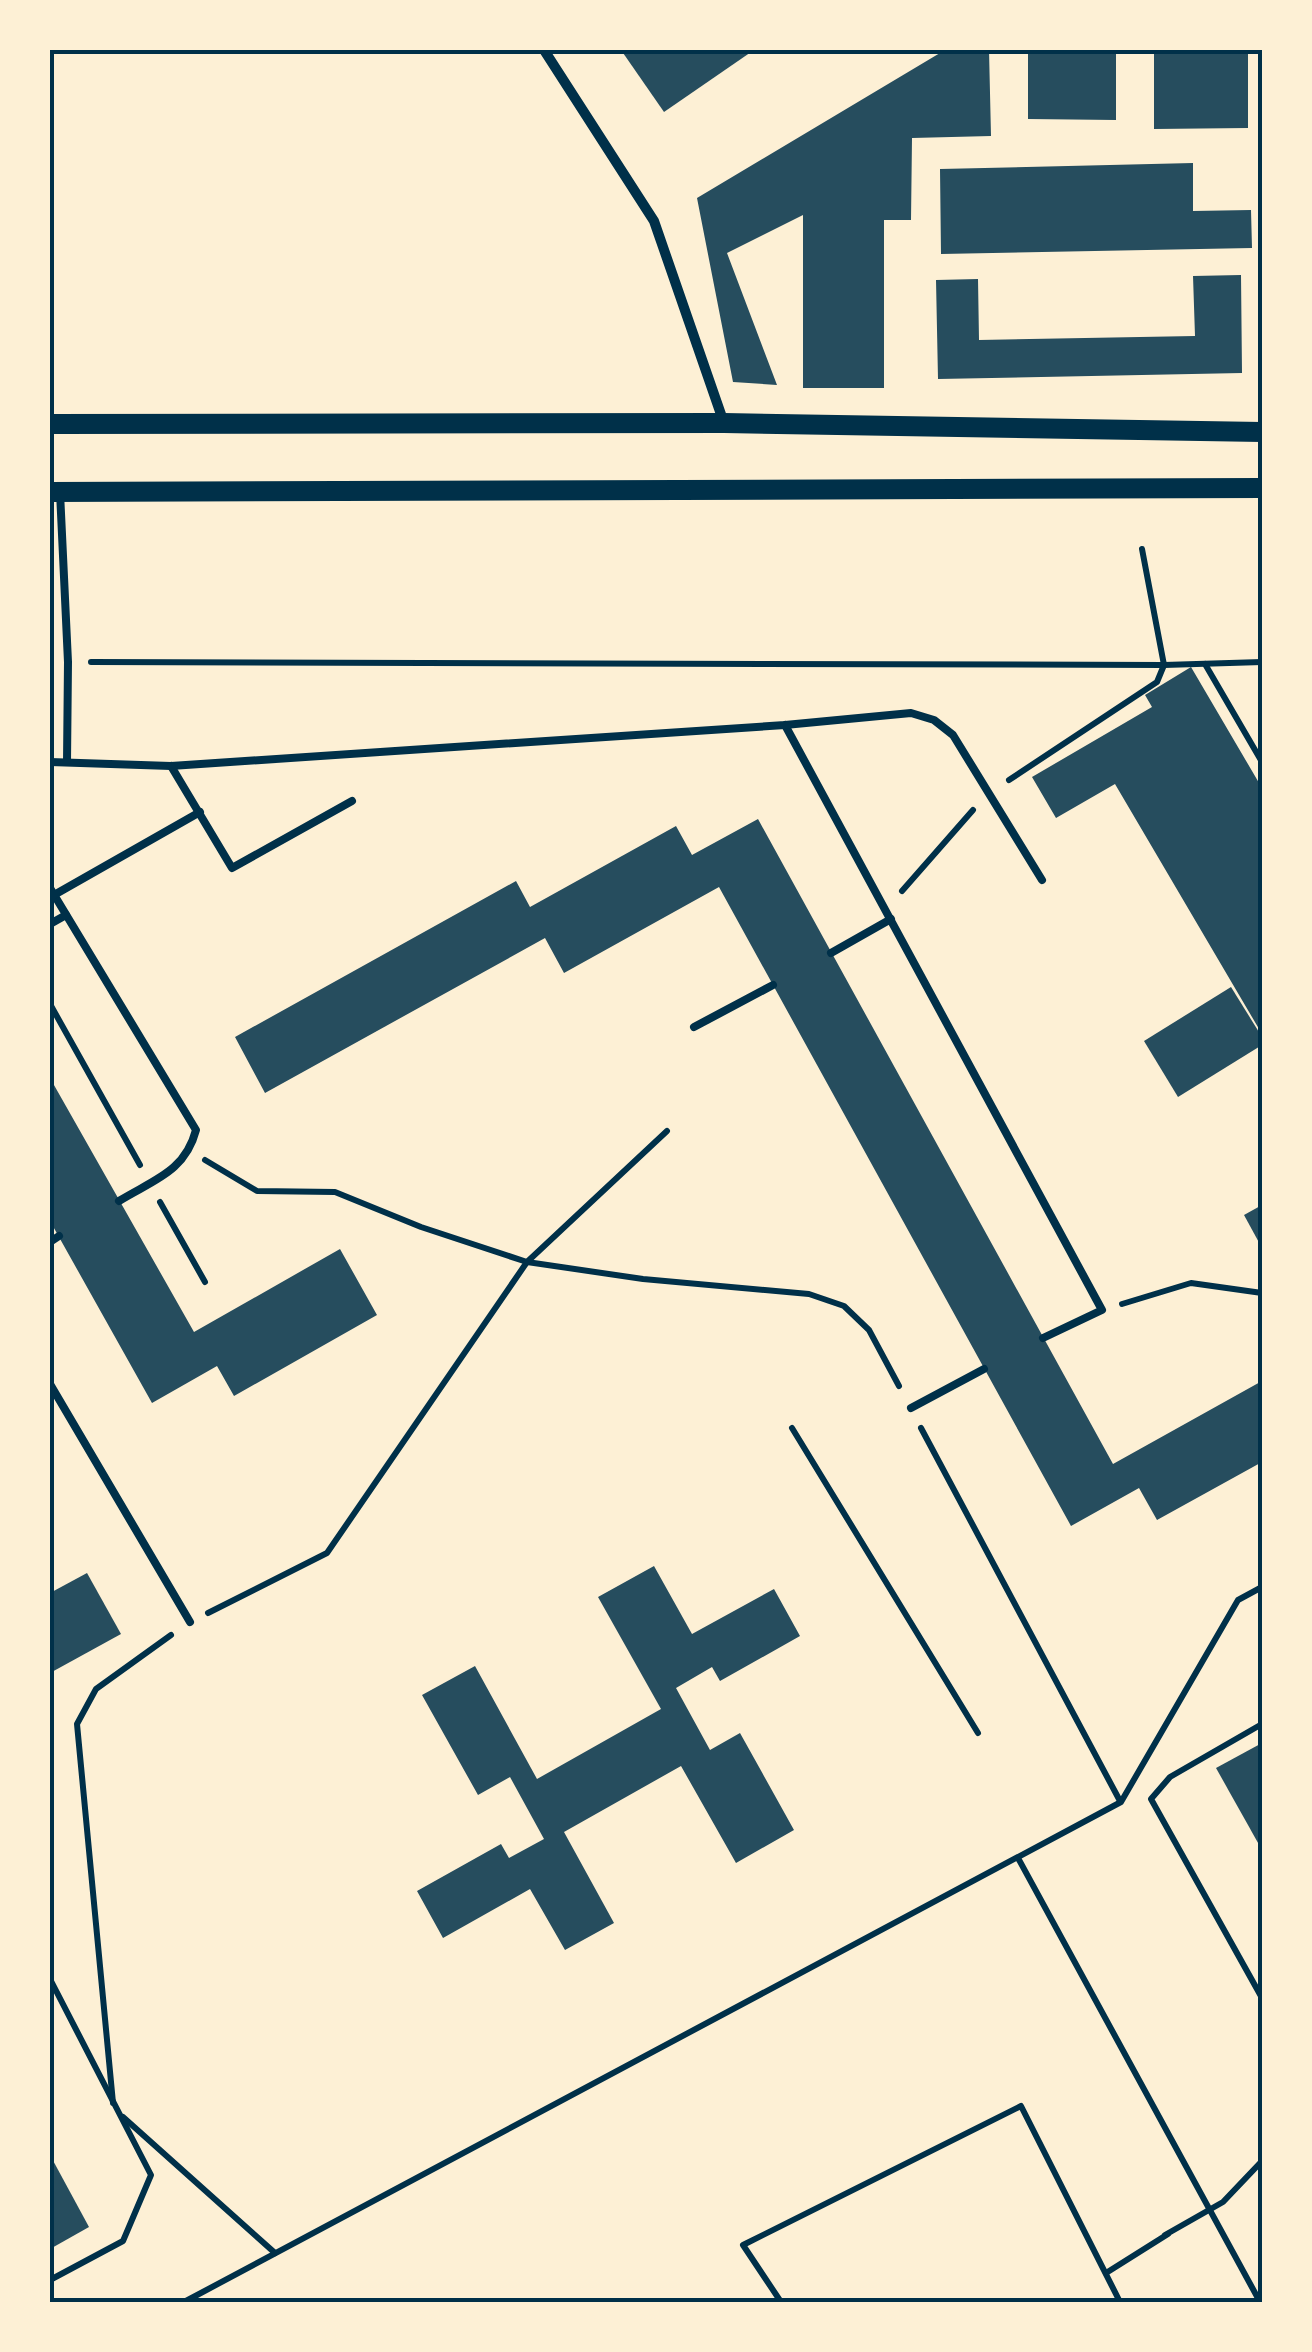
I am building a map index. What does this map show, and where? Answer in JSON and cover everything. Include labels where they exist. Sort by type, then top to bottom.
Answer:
[{"type":"main road","points":[[50,424],[724,424],[1262,432]]},
{"type":"main road","points":[[55,492],[1262,488]]},
{"type":"street","points":[[544,50],[654,221],[724,424]]},
{"type":"lane","points":[[55,492],[68,662],[67,762]]},
{"type":"lane","points":[[50,762],[171,766],[785,725],[910,713],[934,720],[953,736],[1042,880]]},
{"type":"lane","points":[[785,725],[1102,1310],[1043,1338]]},
{"type":"lane","points":[[171,766],[232,868],[352,801]]},
{"type":"lane","points":[[119,1201],[176,1167],[190,1152],[196,1130],[52,891],[200,812]]},
{"type":"lane","points":[[50,924],[66,915]]},
{"type":"lane","points":[[831,953],[891,919]]},
{"type":"lane","points":[[694,1027],[773,985]]},
{"type":"lane","points":[[911,1408],[984,1369]]},
{"type":"lane","points":[[50,1384],[190,1622]]},
{"type":"path","points":[[886,910],[988,793],[1157,682],[1164,665],[1142,549]]},
{"type":"path","points":[[68,662],[1262,662]]},
{"type":"path","points":[[1205,664],[1262,762]]},
{"type":"path","points":[[50,1004],[205,1282]]},
{"type":"path","points":[[113,2103],[76,1724],[96,1689],[190,1622],[327,1553],[527,1262],[668,1131]]},
{"type":"path","points":[[190,1152],[256,1190],[335,1192],[421,1227],[527,1262],[644,1279],[809,1294],[844,1306],[869,1330],[1121,1802]]},
{"type":"path","points":[[1102,1310],[1192,1283],[1262,1293]]},
{"type":"path","points":[[792,1428],[978,1733]]},
{"type":"path","points":[[184,2302],[1121,1802],[1238,1600],[1262,1587]]},
{"type":"path","points":[[1262,1724],[1170,1777],[1151,1798],[1262,1998]]},
{"type":"path","points":[[1018,1858],[1260,2302]]},
{"type":"path","points":[[50,1979],[151,2176],[123,2241],[50,2280]]},
{"type":"path","points":[[780,2302],[743,2245],[1021,2106],[1120,2302]]},
{"type":"path","points":[[119,2113],[275,2254]]},
{"type":"path","points":[[1166,2235],[1223,2202],[1262,2161]]},
{"type":"path","points":[[1106,2273],[1182,2225]]},
{"type":"building","points":[[621,50],[754,50],[664,112]]},
{"type":"building","points":[[945,50],[989,50],[991,136],[912,138],[911,220],[884,220],[884,388],[803,388],[803,215],[727,253],[777,385],[733,382],[697,198]]},
{"type":"building","points":[[1028,50],[1116,50],[1116,120],[1028,119]]},
{"type":"building","points":[[1154,50],[1248,50],[1248,128],[1154,129]]},
{"type":"building","points":[[1193,163],[1193,211],[1251,210],[1252,248],[941,254],[940,169]]},
{"type":"building","points":[[1241,275],[1242,373],[938,379],[936,280],[978,279],[979,340],[1195,336],[1193,276]]},
{"type":"building","points":[[1191,667],[1262,788],[1262,1034],[1115,784],[1056,818],[1032,777],[1152,707],[1145,695]]},
{"type":"building","points":[[758,819],[1113,1464],[1262,1381],[1262,1462],[1157,1520],[1139,1488],[1071,1526],[719,887],[564,973],[545,938],[265,1093],[235,1037],[516,881],[530,907],[676,826],[692,855]]},
{"type":"building","points":[[1231,987],[1262,1037],[1262,1045],[1178,1097],[1144,1041]]},
{"type":"building","points":[[50,1078],[194,1332],[340,1249],[377,1315],[234,1396],[217,1366],[152,1403],[50,1221]]},
{"type":"building","points":[[1262,1205],[1262,1248],[1244,1215]]},
{"type":"building","points":[[654,1566],[692,1634],[774,1589],[800,1636],[720,1681],[712,1667],[676,1688],[710,1750],[740,1733],[794,1830],[736,1863],[681,1766],[564,1832],[614,1923],[565,1950],[530,1889],[443,1938],[417,1891],[501,1844],[509,1858],[544,1839],[510,1777],[478,1795],[422,1695],[475,1666],[537,1779],[661,1709],[598,1597]]},
{"type":"building","points":[[87,1573],[121,1634],[50,1673],[50,1593]]},
{"type":"building","points":[[1262,1743],[1262,1850],[1216,1768]]},
{"type":"building","points":[[50,2155],[89,2227],[50,2249]]}]
